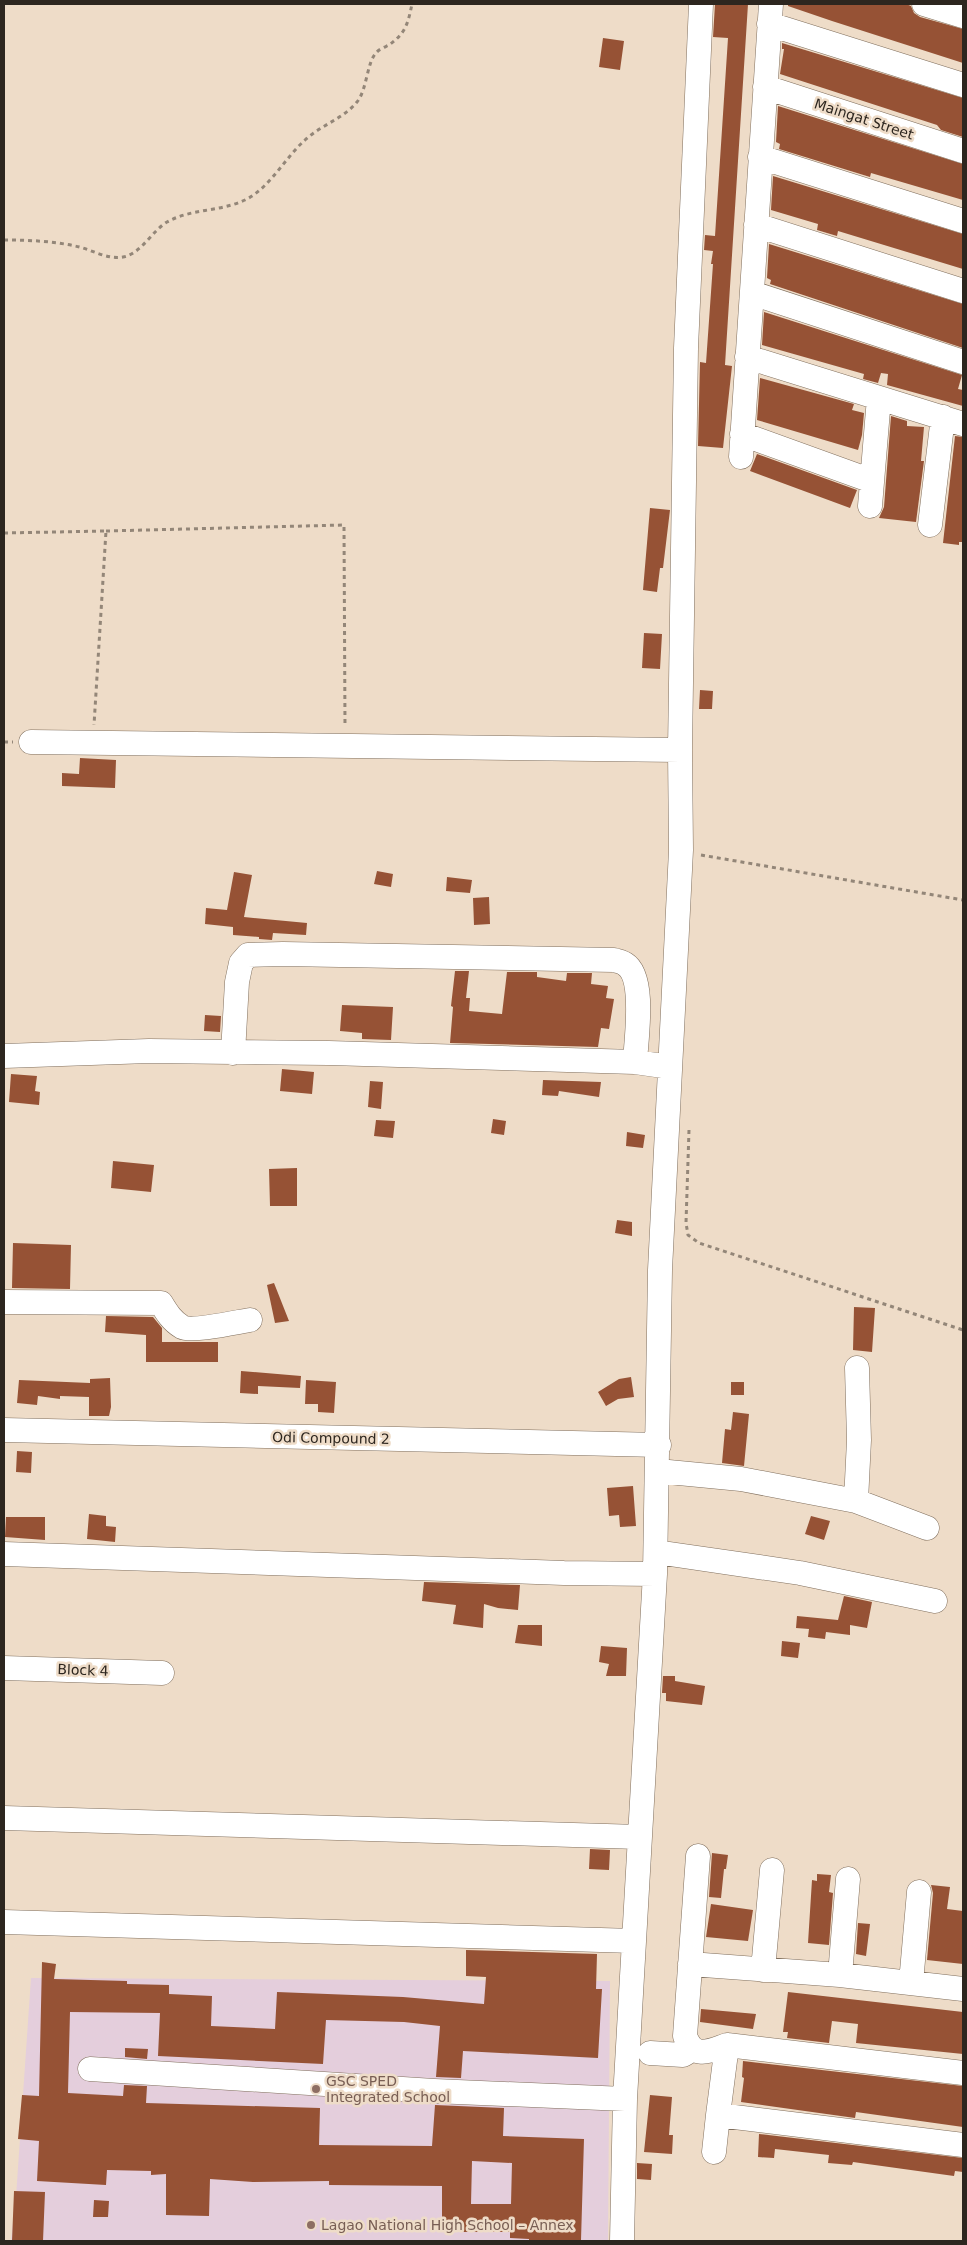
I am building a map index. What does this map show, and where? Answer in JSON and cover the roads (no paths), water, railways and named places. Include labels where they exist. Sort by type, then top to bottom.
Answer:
[{"type":"street","points":[[622,2241],[625,2099],[656,1563],[660,1270],[681,850],[680,750],[686,348],[701,4]]},
{"type":"street","points":[[924,4],[963,16]]},
{"type":"street","points":[[872,481],[742,446],[770,14],[963,84]]},
{"type":"street","name":"Maingat Street","points":[[765,87],[963,151]]},
{"type":"street","points":[[760,157],[963,221]]},
{"type":"street","points":[[756,225],[963,291]]},
{"type":"street","points":[[752,293],[963,362]]},
{"type":"street","points":[[747,357],[953,421],[930,524]]},
{"type":"street","points":[[870,506],[880,398]]},
{"type":"street","points":[[31,742],[680,750]]},
{"type":"street","points":[[233,1053],[237,982],[241,963],[248,955],[292,954],[604,960],[626,964],[633,973],[639,993],[635,1062]]},
{"type":"street","points":[[4,1056],[149,1050],[635,1062],[670,1067]]},
{"type":"street","points":[[4,1302],[161,1303],[170,1318],[184,1328],[222,1326],[250,1320]]},
{"type":"street","points":[[856,1501],[859,1440],[857,1368]]},
{"type":"street","name":"Odi Compound 2","points":[[4,1430],[658,1445]]},
{"type":"street","points":[[658,1471],[741,1479],[856,1501],[927,1528]]},
{"type":"street","points":[[4,1554],[564,1573],[656,1563],[800,1573],[935,1601]]},
{"type":"street","name":"Block 4","points":[[4,1668],[162,1673]]},
{"type":"street","points":[[4,1818],[639,1836]]},
{"type":"street","points":[[692,2049],[685,2036],[698,1856]]},
{"type":"street","points":[[763,1970],[772,1870]]},
{"type":"street","points":[[840,1975],[848,1879]]},
{"type":"street","points":[[911,1983],[918,1892]]},
{"type":"street","points":[[4,1922],[634,1941]]},
{"type":"street","points":[[690,1964],[840,1975],[963,1989]]},
{"type":"street","points":[[714,2152],[727,2045]]},
{"type":"street","points":[[650,2053],[682,2055],[692,2049],[706,2052],[727,2045],[963,2073]]},
{"type":"street","points":[[90,2069],[434,2091],[625,2099]]},
{"type":"street","points":[[718,2115],[963,2145]]},
{"type":"place","name":"GSC SPED Integrated School","points":[[316,2089]]},
{"type":"place","name":"Lagao National High School – Annex","points":[[311,2225]]}]
